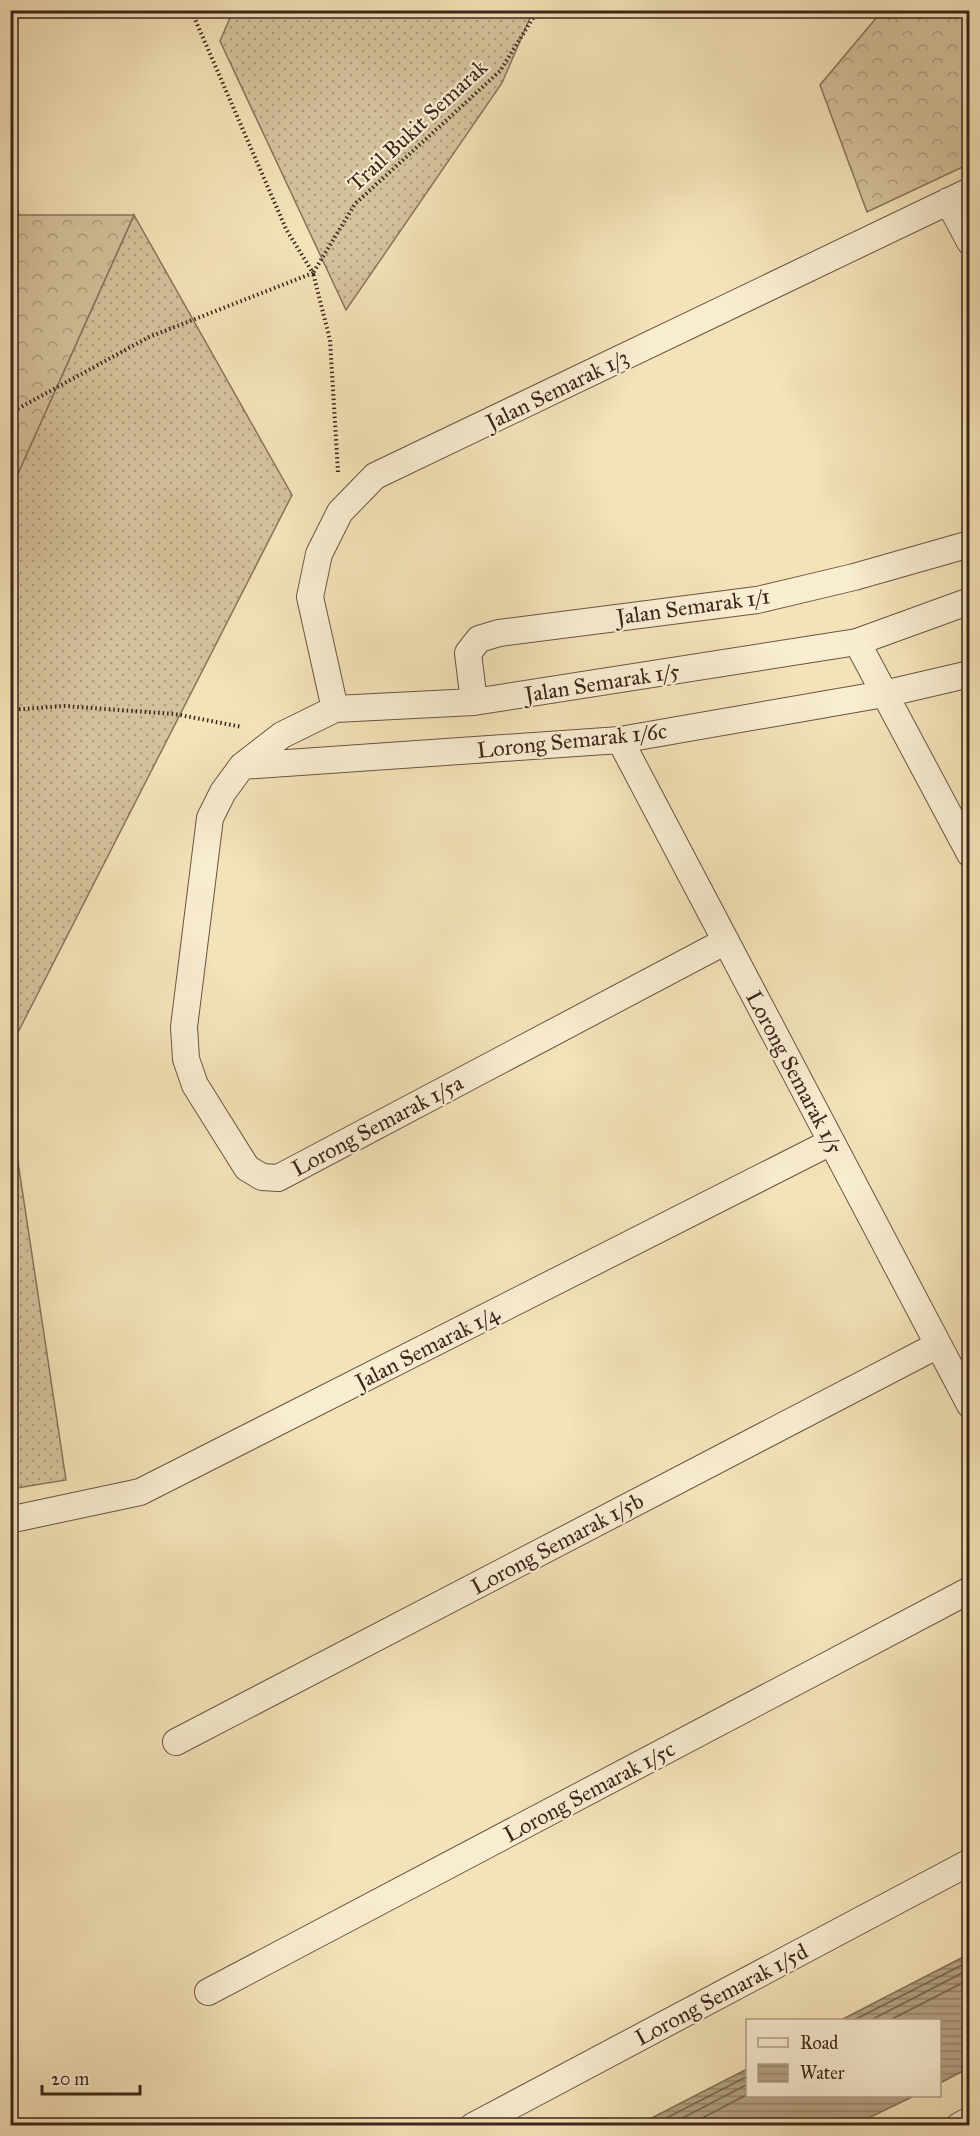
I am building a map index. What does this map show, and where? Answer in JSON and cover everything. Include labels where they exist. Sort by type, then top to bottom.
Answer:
[{"type":"street","points":[[959,196],[969,242]]},
{"type":"street","name":"Jalan Semarak 1/3","points":[[335,709],[310,597],[319,554],[340,512],[375,476],[959,196]]},
{"type":"street","name":"Jalan Semarak 1/1","points":[[474,702],[468,653],[479,639],[499,633],[757,600],[854,577],[969,544]]},
{"type":"street","name":"Jalan Semarak 1/5","points":[[242,766],[282,735],[335,709],[474,702],[857,642],[969,602]]},
{"type":"street","points":[[857,642],[969,854]]},
{"type":"street","name":"Lorong Semarak 1/6c","points":[[242,766],[620,740],[884,694],[969,674]]},
{"type":"street","name":"Lorong Semarak 1/5","points":[[620,740],[969,1405]]},
{"type":"street","name":"Lorong Semarak 1/5a","points":[[242,766],[223,792],[210,818],[183,1027],[186,1059],[195,1085],[248,1168],[262,1177],[278,1178],[726,941]]},
{"type":"street","name":"Jalan Semarak 1/4","points":[[10,1518],[140,1492],[831,1142]]},
{"type":"street","name":"Lorong Semarak 1/5b","points":[[176,1742],[938,1345]]},
{"type":"street","name":"Lorong Semarak 1/5c","points":[[208,1992],[969,1590]]},
{"type":"street","name":"Lorong Semarak 1/5d","points":[[473,2126],[969,1862]]},
{"type":"street","points":[[959,2126],[969,2120]]},
{"type":"path","points":[[191,10],[286,229],[313,273],[330,340],[340,512]]},
{"type":"path","name":"Trail Bukit Semarak","points":[[313,273],[355,204],[500,71],[536,12]]},
{"type":"path","points":[[10,413],[149,337],[313,273]]},
{"type":"path","points":[[10,710],[64,706],[175,714],[282,735]]},
{"type":"green space","points":[[233,11],[533,11],[502,83],[346,310],[220,41]]},
{"type":"green space","points":[[882,11],[969,11],[969,164],[867,212],[820,85]]},
{"type":"green space","points":[[10,176],[19,215],[134,215],[11,489]]},
{"type":"green space","points":[[134,215],[292,495],[11,1046],[11,489]]},
{"type":"green space","points":[[10,1109],[66,1480],[11,1489],[10,1489]]},
{"type":"water","points":[[969,1954],[969,2068],[941,2082],[941,2019],[843,2019]]},
{"type":"water","points":[[746,2070],[746,2097],[912,2097],[854,2125],[638,2125]]}]
